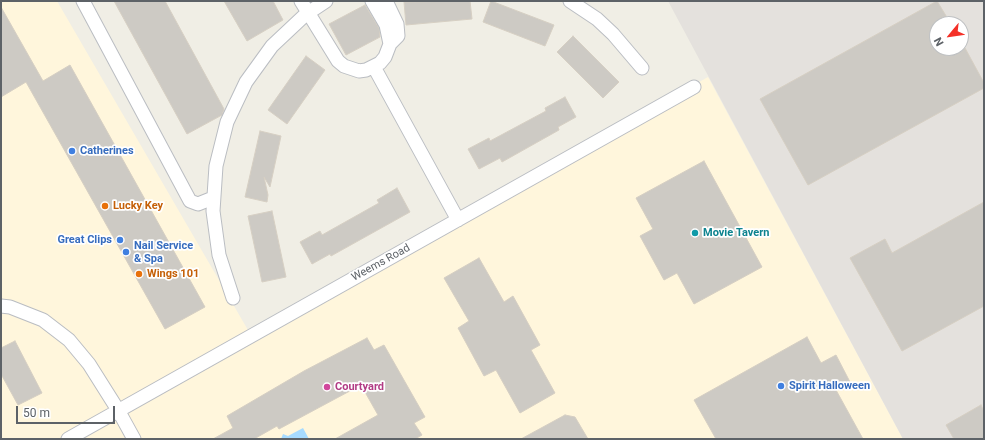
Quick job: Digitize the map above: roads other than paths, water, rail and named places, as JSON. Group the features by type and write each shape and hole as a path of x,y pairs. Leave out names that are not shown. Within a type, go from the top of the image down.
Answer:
{"street":[{"path":"83,1 190,201 198,204 213,198"},
{"path":"302,1 333,55 344,66 358,71 374,67 385,57 390,44 398,36 397,24 386,1"},
{"path":"233,298 219,255 215,233 213,198 220,144 236,102 246,82 272,46 308,13 326,1"},
{"path":"372,1 386,25 390,44"},
{"path":"578,3 613,34 642,68"},
{"path":"374,67 458,220"},
{"name":"Weems Road","path":"68,439 694,88"},
{"path":"1,306 10,307 43,320 69,340 89,364 118,410 134,439"}],"water":[{"path":"303,428 309,439 281,439 283,434 288,436"}],"place":[{"name":"Catherines","path":"72,151"},
{"name":"Lucky Key","path":"105,206"},
{"name":"Movie Tavern","path":"695,233"},
{"name":"Great Clips","path":"120,240"},
{"name":"Nail Service & Spa","path":"126,252"},
{"name":"Wings 101","path":"139,274"},
{"name":"Spirit Halloween","path":"781,386"},
{"name":"Courtyard","path":"327,387"}]}
